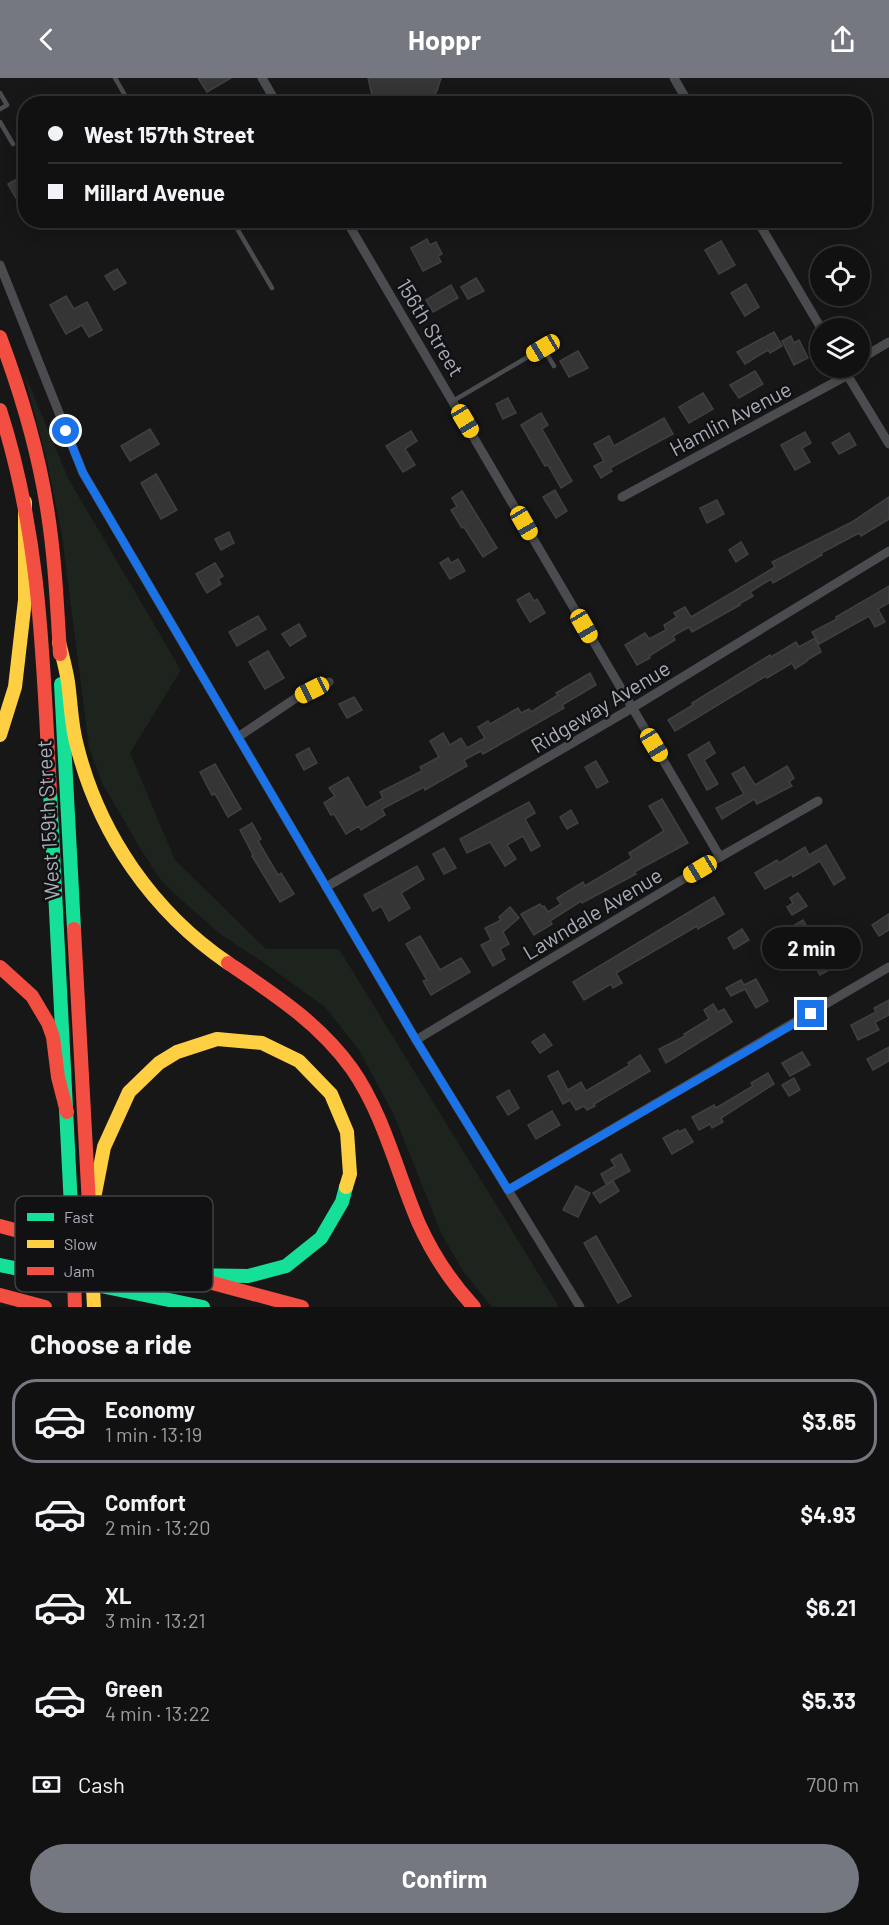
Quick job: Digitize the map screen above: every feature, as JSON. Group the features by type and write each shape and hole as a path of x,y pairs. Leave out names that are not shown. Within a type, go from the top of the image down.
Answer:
{"main road":[{"name":"West 159th Street","path":"0,337 30,424 44,487 54,555 88,1196"},
{"name":"West 159th Street","path":"0,410 25,502 36,562 71,1196"},
{"path":"0,735 15,687 25,600 25,502"},
{"path":"59,642 68,679 76,744 88,781 113,840 156,901 179,924 204,945 297,1010 328,1039 344,1058 374,1108 420,1226 435,1256 474,1307"},
{"path":"0,968 25,987 45,1015 52,1033 56,1067 67,1112"},
{"path":"95,1196 104,1147 129,1092 159,1063 177,1052 217,1039 262,1043 299,1061 331,1094 347,1132 350,1174 342,1202 321,1238 286,1266 248,1276 213,1275"},
{"path":"0,1265 15,1268"},
{"path":"213,1282 302,1307"},
{"name":"West 159th Street","path":"74,1292 75,1307"},
{"name":"West 159th Street","path":"93,1292 94,1307"},
{"path":"130,1292 203,1307"},
{"path":"0,1294 45,1307"}],"street":[{"path":"262,78 272,96"},
{"path":"674,78 684,96"},
{"name":"156th Street","path":"351,228 720,857"},
{"path":"762,228 815,318"},
{"path":"0,265 83,473 416,1040 580,1307"},
{"path":"870,353 889,342"},
{"name":"Hamlin Avenue","path":"622,497 834,378"},
{"path":"852,378 889,444"},
{"name":"Ridgeway Avenue","path":"326,887 632,708 889,551"},
{"path":"238,737 296,698 329,682"},
{"name":"Lawndale Avenue","path":"416,1040 720,857 818,801"},
{"path":"508,1190 889,967"}],"lane":[{"path":"115,78 125,96"},
{"path":"0,93 7,105 0,109"},
{"path":"0,122 13,144"},
{"path":"237,228 272,288"},
{"path":"453,401 543,348 554,366"}],"shaded area":[{"path":"23,370 68,478 181,670 130,753 175,860 266,949 339,949 559,1307 492,1307 463,1271 442,1235 394,1115 359,1050 325,1007 220,934 160,879 102,783 89,747 62,536 46,457"}],"building":[{"path":"198,78 231,78 207,92"},
{"path":"368,78 441,78 434,96 372,95"},
{"path":"18,178 18,197 16,198 8,184"},
{"path":"427,239 430,245 436,242 442,254 438,256 441,262 423,271 411,248"},
{"path":"721,241 735,265 719,274 705,250"},
{"path":"117,269 126,283 114,290 105,276"},
{"path":"476,278 484,291 468,299 461,287"},
{"path":"746,284 759,307 745,316 731,293"},
{"path":"451,285 458,298 433,312 426,300"},
{"path":"66,296 74,309 87,302 102,330 89,337 82,325 66,334 50,305"},
{"path":"774,332 782,346 770,353 768,350 745,364 737,352"},
{"path":"791,336 794,343 799,340 808,358 794,365 782,341"},
{"path":"578,351 588,368 569,377 560,361"},
{"path":"755,371 763,384 739,398 730,385"},
{"path":"703,393 713,409 689,423 679,407"},
{"path":"508,398 516,413 503,419 496,404"},
{"path":"541,413 548,425 542,429 572,481 561,488 521,425"},
{"path":"664,418 673,434 610,468 612,471 601,478 594,466 604,461 594,444 609,436 614,446"},
{"path":"150,429 159,444 130,461 121,446"},
{"path":"411,431 417,441 405,449 415,465 403,472 386,446"},
{"path":"805,432 811,443 802,448 810,462 795,470 781,445"},
{"path":"849,433 856,445 839,454 832,443"},
{"path":"156,474 177,510 161,519 141,483"},
{"path":"555,490 567,511 556,518 543,497"},
{"path":"462,491 497,548 483,557 451,510 457,507 452,498"},
{"path":"889,497 889,519 861,536 859,533 821,553 822,555 773,583 771,579 750,592 753,596 740,605 692,632 689,627 673,636 675,640 637,665 625,645 645,633 649,639 666,630 664,625 677,617 674,613 685,607 691,617 775,567 772,562 852,522"},
{"path":"717,500 724,514 707,523 700,508"},
{"path":"229,532 234,543 221,550 215,539"},
{"path":"741,542 748,554 736,562 729,550"},
{"path":"448,558 451,563 458,559 465,571 450,579 440,563"},
{"path":"215,563 223,576 218,579 221,584 207,593 196,574"},
{"path":"889,586 889,603 878,609 885,622 875,627 869,616 819,644 812,632"},
{"path":"529,593 534,601 537,599 545,613 530,622 517,600"},
{"path":"258,616 266,629 237,646 229,632"},
{"path":"299,624 306,636 290,646 282,634"},
{"path":"815,638 821,652 795,669 792,663 767,678 766,676 675,731 668,720 770,655 771,657 796,642 799,647"},
{"path":"268,651 284,678 265,689 249,662"},
{"path":"590,673 596,685 562,705 564,708 483,754 481,751 464,760 467,766 425,790 424,787 382,809 385,815 361,830 359,826 346,834 324,803 335,796 329,788 348,777 366,808 383,798 380,792 422,771 420,767 439,757 430,741 443,733 450,745 461,738 467,748 485,738 478,727 488,721 490,724 518,708 521,713 529,709 531,712 558,695 556,693"},
{"path":"354,697 362,710 347,718 339,704"},
{"path":"709,742 715,753 704,760 718,784 707,790 688,755"},
{"path":"309,748 317,763 304,770 296,755"},
{"path":"596,761 608,782 597,788 585,767"},
{"path":"215,764 241,809 228,817 215,794 212,795 200,772"},
{"path":"787,766 794,778 789,782 792,786 757,804 754,799 722,819 716,808 744,794 732,774 744,767 755,785"},
{"path":"662,799 688,843 634,872 636,874 582,903 581,901 550,921 552,924 534,935 521,914 540,904 548,912 561,904 557,898 583,882 585,886 632,858 629,853 664,831 649,806"},
{"path":"529,802 535,813 525,819 540,846 531,851 523,836 507,845 516,859 505,866 490,842 467,853 460,839"},
{"path":"571,810 578,823 567,829 560,817"},
{"path":"252,823 261,839 258,841 278,875 281,873 294,894 280,902 252,856 240,830"},
{"path":"826,845 845,878 834,885 820,861 793,877 792,874 765,889 755,873 777,860 779,863 805,847 809,855"},
{"path":"444,848 456,868 444,874 433,854"},
{"path":"417,866 424,879 401,893 410,908 389,921 381,906 373,911 364,895"},
{"path":"798,893 807,906 792,915 787,907 793,903 790,898"},
{"path":"714,897 724,914 698,929 697,926 616,973 622,983 613,988 611,984 584,1000 573,982"},
{"path":"510,907 519,918 503,932 509,944 500,949 505,959 493,966 481,945 491,940 485,928 501,920 499,917"},
{"path":"889,914 889,930 879,936 872,925"},
{"path":"803,920 811,934 795,943 788,929"},
{"path":"742,929 749,940 734,949 728,938"},
{"path":"822,933 830,948 852,935 859,948 837,960 840,964 820,975 811,959 823,952 814,938"},
{"path":"420,936 440,970 461,958 470,972 431,995 423,981 427,980 406,944"},
{"path":"756,979 768,1001 756,1008 745,989 731,996 726,988 741,980 744,985"},
{"path":"889,1000 889,1015 875,1022 879,1030 858,1040 851,1025 876,1012 874,1008"},
{"path":"713,1004 718,1012 724,1009 732,1022 666,1063 659,1049 685,1036 684,1034 709,1019 704,1010"},
{"path":"544,1034 552,1045 540,1053 532,1042"},
{"path":"889,1047 889,1061 873,1070 867,1059"},
{"path":"802,1052 810,1065 790,1076 782,1063"},
{"path":"640,1055 650,1071 587,1110 584,1106 576,1110 570,1100 563,1104 548,1076 558,1071 568,1090 581,1082 586,1091 630,1065 628,1063"},
{"path":"768,1073 774,1084 721,1118 723,1122 712,1128 710,1124 699,1130 692,1117 714,1105 716,1108 753,1086 751,1083"},
{"path":"794,1078 800,1090 789,1096 782,1085"},
{"path":"509,1090 519,1108 508,1115 497,1097"},
{"path":"552,1111 560,1125 536,1139 528,1125"},
{"path":"685,1129 693,1142 672,1154 663,1138"},
{"path":"621,1154 630,1171 606,1184 601,1174 615,1166 611,1160"},
{"path":"613,1181 619,1191 600,1203 593,1193"},
{"path":"576,1186 590,1193 578,1217 563,1210"},
{"path":"596,1236 631,1296 618,1303 584,1243"}],"traffic: fast":[{"path":"61,684 74,929"},
{"path":"50,792 70,1196"},
{"path":"213,1275 248,1276 286,1266 321,1238 342,1202 346,1187"},
{"path":"0,1265 15,1268"},
{"path":"130,1292 203,1307"}],"traffic: slow":[{"path":"0,735 15,687 25,600 25,502"},
{"path":"59,642 67,677 77,746 99,810 115,840 153,895 201,943 228,963"},
{"path":"94,1196 104,1147 129,1092 159,1063 177,1052 217,1039 262,1043 299,1061 331,1094 347,1132 350,1174 346,1187"},
{"path":"93,1292 94,1307"}],"traffic: jam":[{"path":"0,337 28,422 43,486 54,563 60,654"},
{"path":"0,410 14,457 32,552 42,647 50,792"},
{"path":"74,929 89,1196"},
{"path":"228,963 295,1010 325,1037 352,1069 373,1105 411,1205 430,1247 443,1268 474,1307"},
{"path":"0,967 32,996 48,1023 53,1037 58,1077 67,1112"},
{"path":"0,1226 15,1230"},
{"path":"213,1283 302,1307"},
{"path":"74,1292 75,1307"},
{"path":"0,1295 45,1307"}],"route":[{"path":"66,431 83,473 416,1040 508,1190 811,1014"}]}
